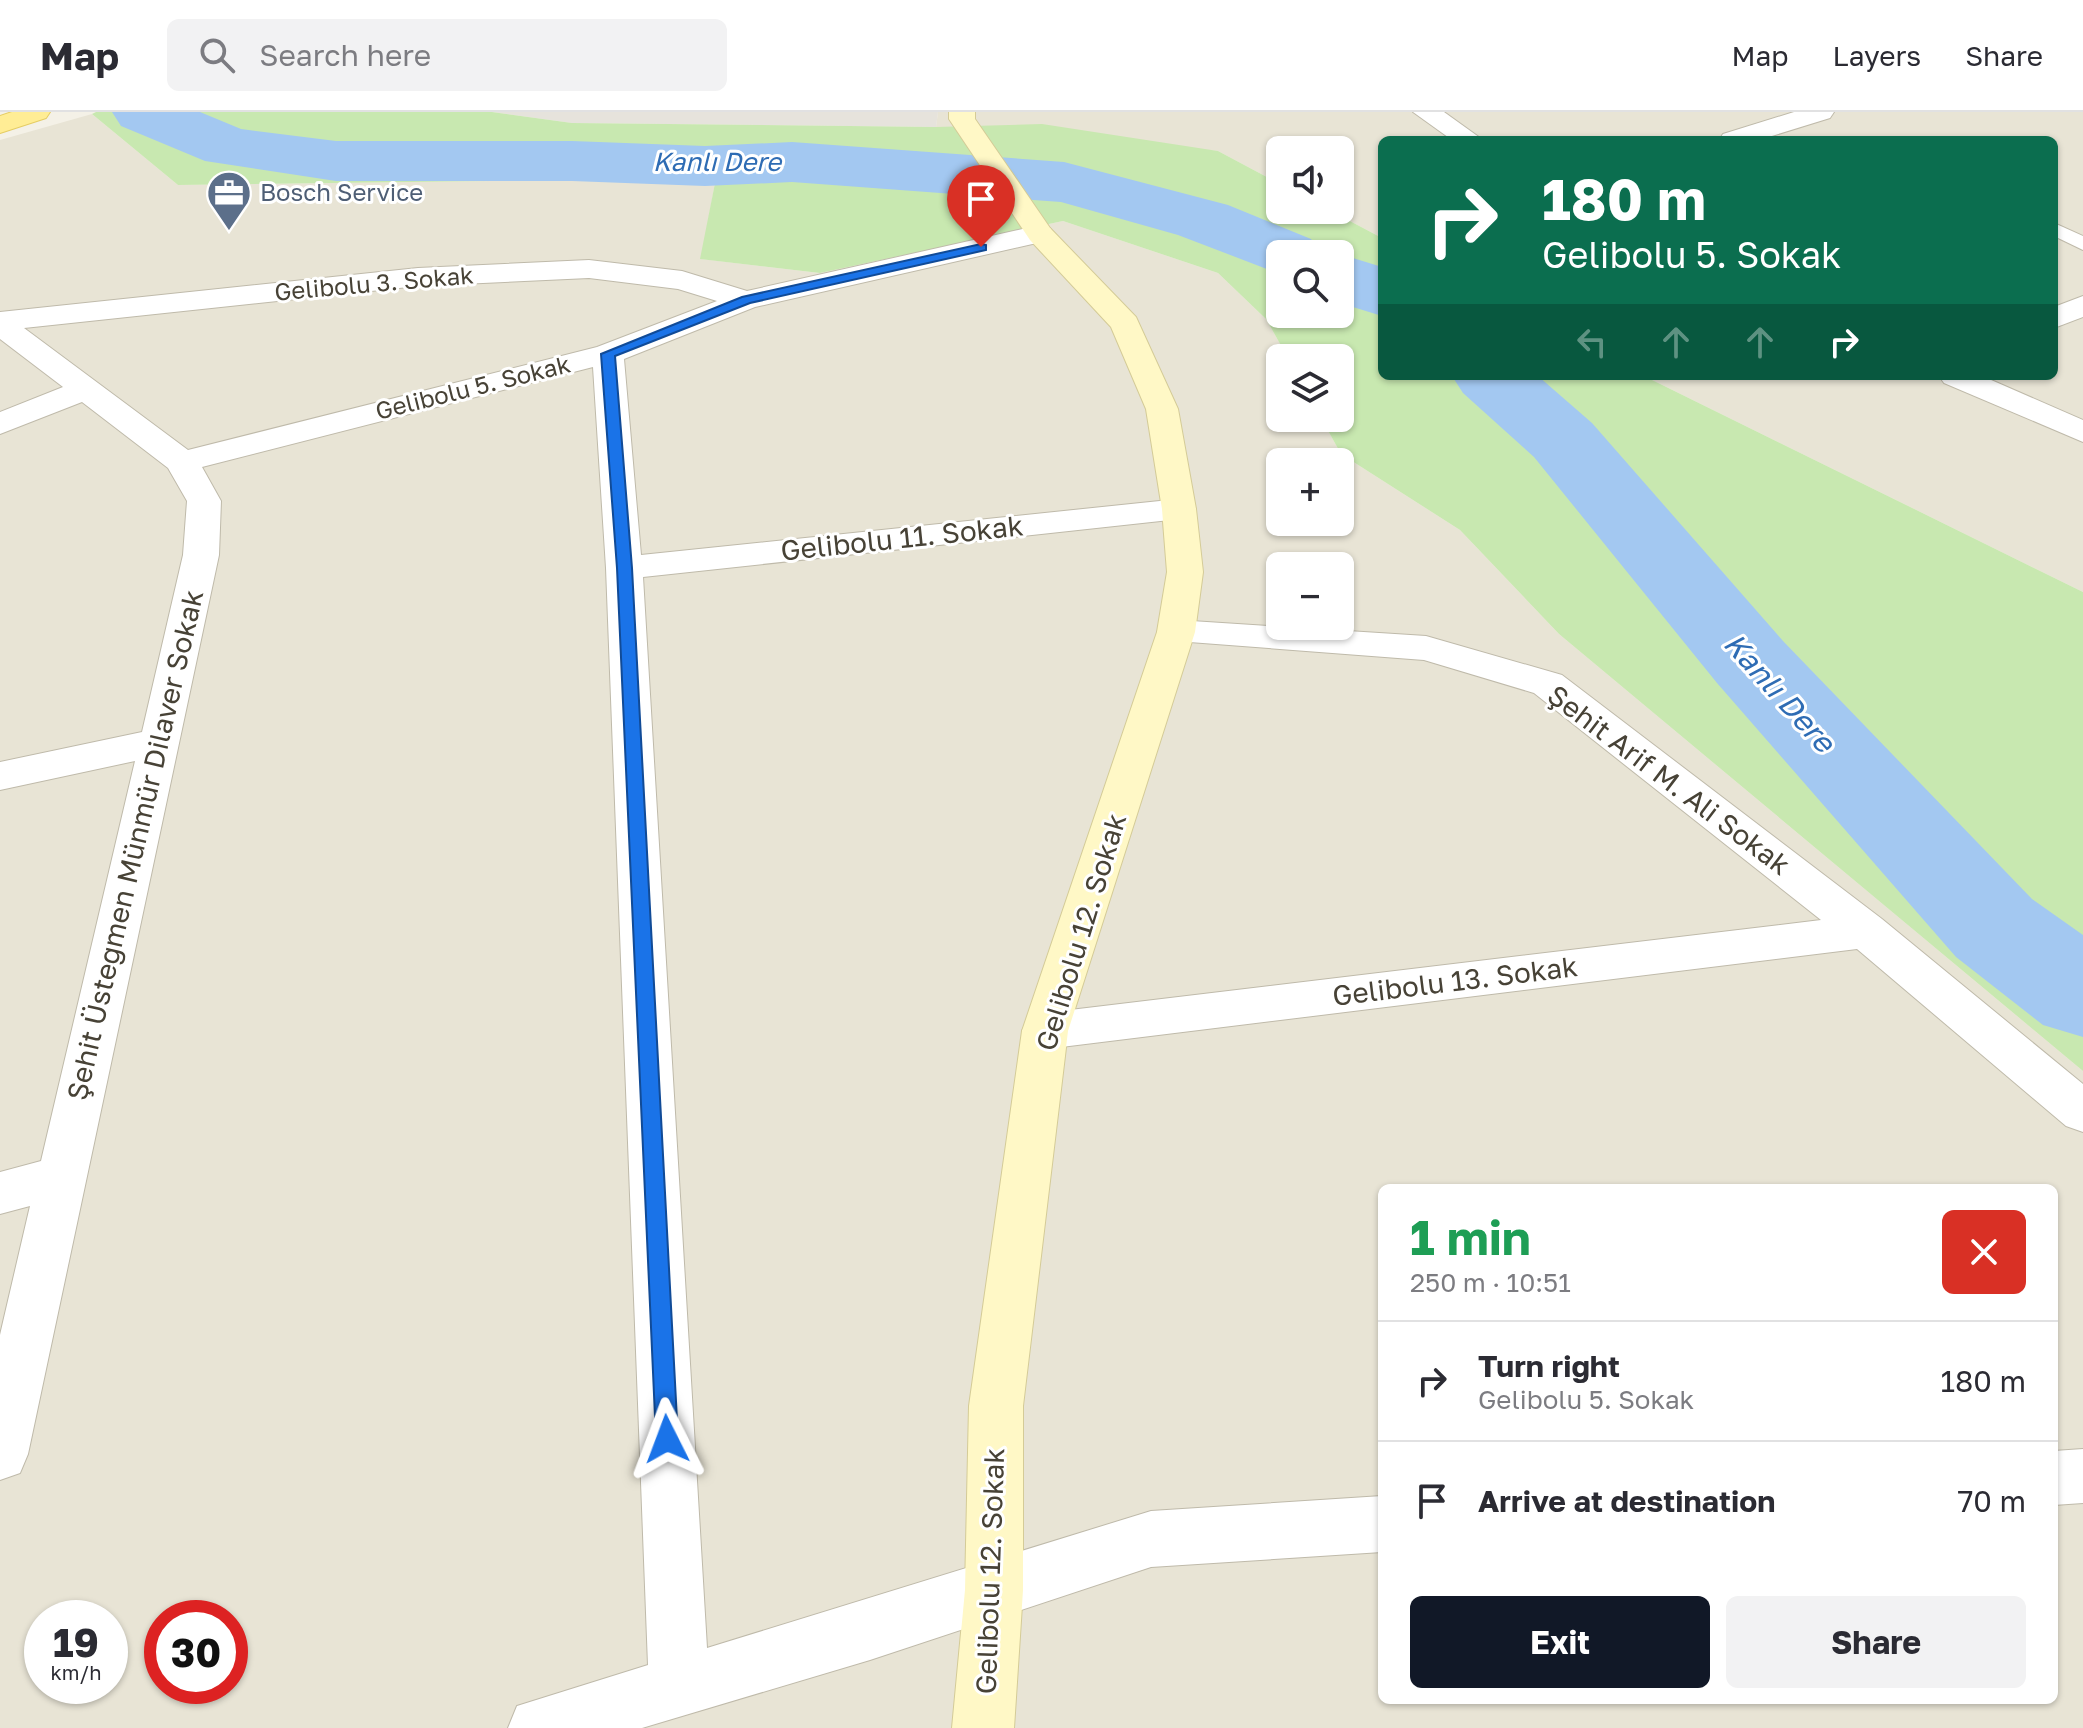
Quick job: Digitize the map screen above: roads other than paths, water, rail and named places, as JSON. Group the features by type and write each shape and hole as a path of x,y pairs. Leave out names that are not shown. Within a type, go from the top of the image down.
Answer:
{"main road":[{"path":"0,125 33,113"}],"street":[{"path":"1426,112 1464,136"},
{"path":"1745,136 1821,112"},
{"name":"Gelibolu 12. Sokak","path":"962,115 1040,234 1125,324 1162,409 1179,509 1185,572 1176,632 1045,1031 996,1406 994,1590 983,1728"},
{"name":"Gelibolu 5. Sokak","path":"182,462 608,354 746,300 1040,234"},
{"name":"Gelibolu 3. Sokak","path":"0,322 418,277 589,269 682,280 746,300"},
{"path":"2058,317 2083,305"},
{"name":"Şehit Üsteğmen Münmür Dilaver Sokak","path":"0,322 182,462 204,501 201,555 0,1454"},
{"path":"608,354 624,568 679,1687"},
{"path":"1964,380 2083,432"},
{"path":"0,424 86,389"},
{"name":"Gelibolu 11. Sokak","path":"624,568 1179,509"},
{"name":"Şehit Arif M. Ali Sokak","path":"1176,632 1426,648 1548,684 1866,931 2083,1112"},
{"path":"0,776 158,742"},
{"name":"Gelibolu 13. Sokak","path":"1045,1031 1866,931"},
{"path":"0,1193 60,1177"},
{"path":"2058,1478 2083,1476"},
{"path":"539,1728 994,1590 1151,1539 1378,1524"}],"lane":[{"path":"2058,231 2083,244"}],"waterway":[{"name":"Kanlı Dere","path":"144,112 228,147 336,161 572,161 705,166 792,162 1064,182 1203,220 1266,246"},
{"name":"Kanlı Dere","path":"1354,282 1378,292"},
{"name":"Kanlı Dere","path":"1496,380 1563,440 1750,662 1994,928 2083,994"}],"place":[{"name":"Bosch Service","path":"229,232"}]}
